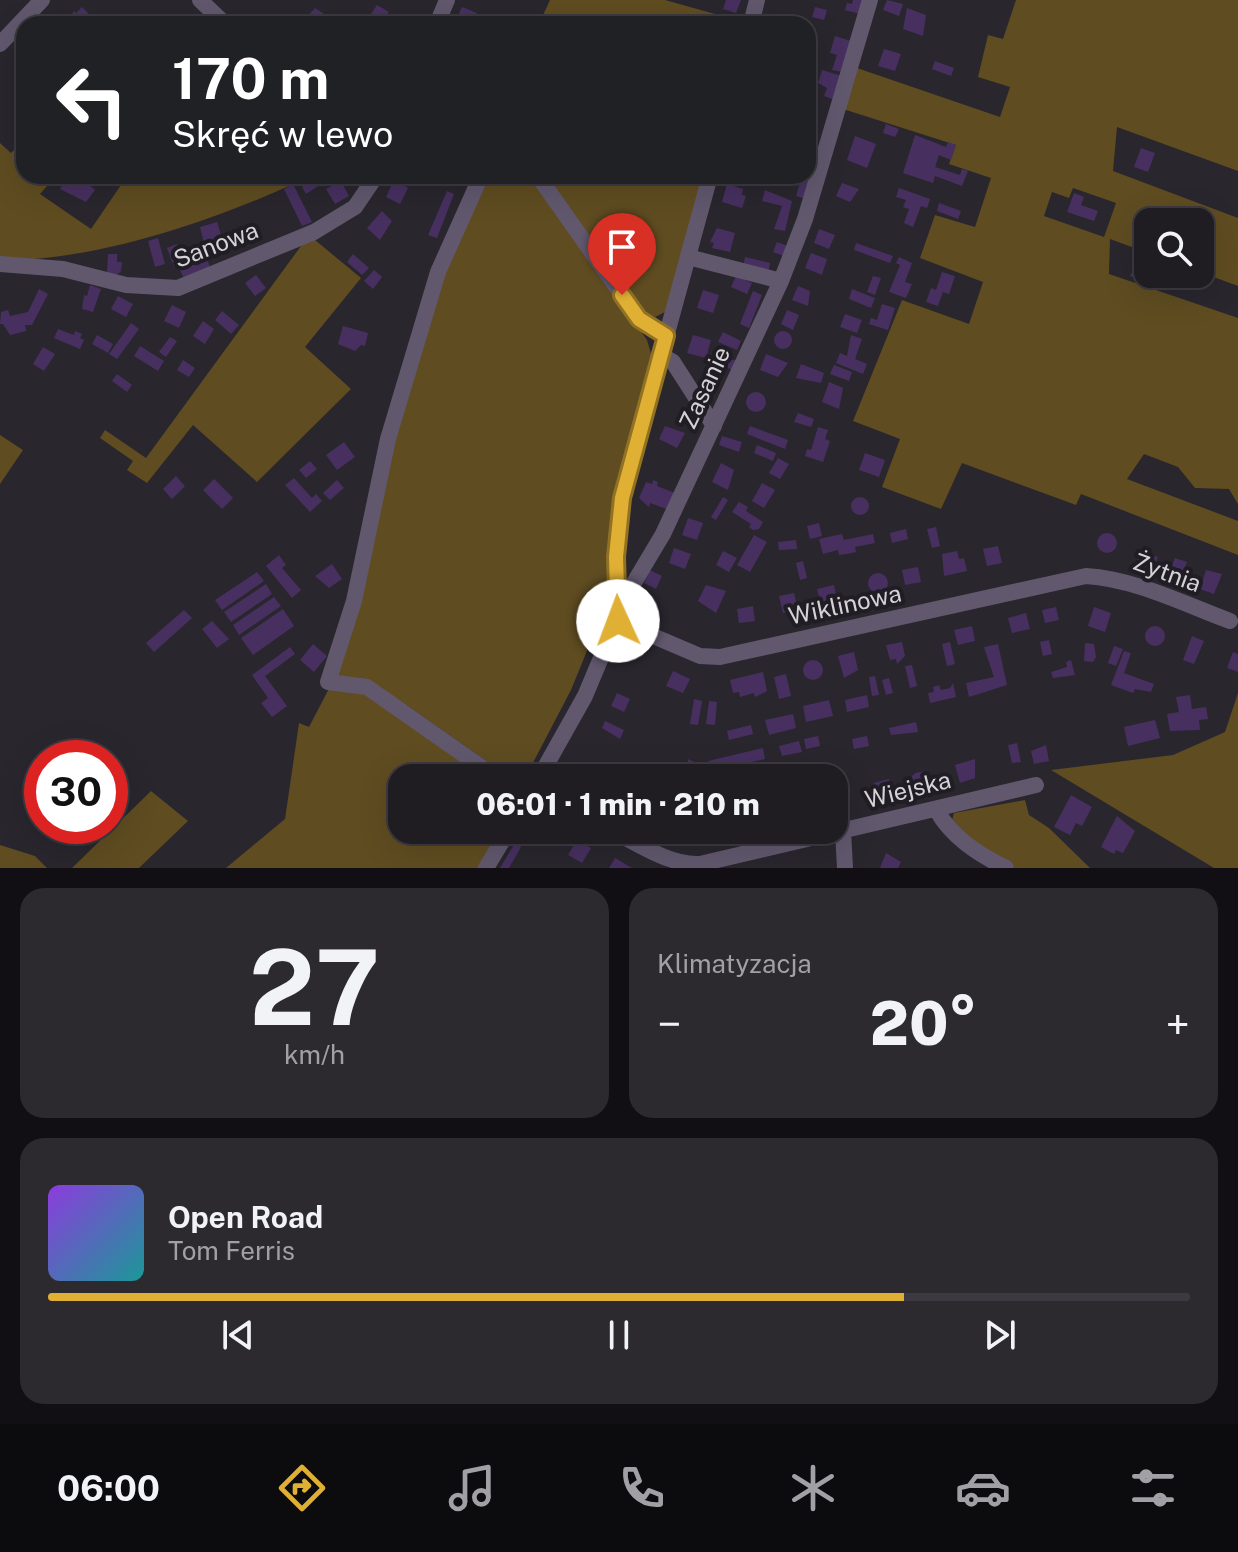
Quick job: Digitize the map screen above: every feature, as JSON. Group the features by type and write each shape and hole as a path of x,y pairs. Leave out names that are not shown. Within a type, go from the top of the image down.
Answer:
{"street":[{"path":"27,16 42,0"},
{"path":"200,0 217,16"},
{"name":"Zasanie","path":"816,182 870,0"},
{"path":"0,44 16,27"},
{"name":"Sanowa","path":"0,264 63,269 126,285 178,288 314,232 355,207 371,184"},
{"path":"477,764 367,687 328,682 354,601 388,439 434,286 478,184"},
{"path":"544,184 639,319 666,336"},
{"path":"618,621 618,527 708,184"},
{"name":"Zasanie","path":"547,764 585,696 629,591 663,534 714,426 781,281 815,184"},
{"path":"688,257 781,281"},
{"path":"661,355 673,362 714,426"},
{"name":"Wiklinowa","path":"618,621 700,656 720,657 1086,576"},
{"name":"Żytnia","path":"1086,576 1133,586 1230,621"},
{"name":"Wiejska","path":"848,830 1036,785"},
{"path":"936,809 944,825 965,843 1006,868"},
{"path":"486,868 501,844"},
{"name":"Wiejska","path":"641,844 689,866 786,844"},
{"path":"844,844 845,868"}],"shaded area":[{"path":"550,0 665,0 722,16 543,16"},
{"path":"1016,0 1238,0 1238,171 1117,127 1113,171 1211,208 1134,208 1134,248 1110,239 1109,274 1134,283 1134,288 1150,288 1238,318 1238,504 1229,489 1195,488 1178,467 1144,454 1127,479 1238,521 1238,555 1081,494 1076,505 962,463 941,509 882,487 900,439 853,421 902,300 969,324 983,282 920,258 935,215 975,227 991,178 949,164 956,145 843,109 854,67 1000,117 1010,87 978,77 988,35 1003,39","holes":["1073,188 1116,203 1104,237 1044,216 1052,192 1069,198"]},
{"path":"0,143 11,153 16,148 16,184 49,184 40,194 91,229 120,184 293,184 225,212 150,237 73,254 0,260"},
{"path":"482,184 536,184 647,340 653,360 609,543 611,592 571,690 532,764 491,764 405,704 475,764 388,764 388,844 495,844 480,868 226,868 285,819 299,723 309,727 334,679 391,438 443,270"},
{"path":"553,184 703,184 667,311 655,317 641,310"},
{"path":"1214,209 1238,218 1238,286 1214,277"},
{"path":"309,235 361,278 305,347 351,389 257,482 193,425 147,483 127,470 133,461 100,438 105,430 146,458"},
{"path":"0,435 23,450 0,484"},
{"path":"1238,693 1238,868 1214,868 1051,770 1173,755 1225,732"},
{"path":"151,791 188,821 139,868 72,868 97,844 128,844 128,813"},
{"path":"1025,800 1029,815 1049,828 1090,868 1015,868 982,851 951,824 954,813"},
{"path":"0,845 35,856 47,868 0,868"}],"building":[{"path":"726,0 741,0 736,13 723,9"},
{"path":"853,0 864,0 860,14 845,10 847,3 852,4"},
{"path":"887,0 903,4 899,16 883,10"},
{"path":"377,5 389,12 386,16 371,14"},
{"path":"82,7 91,16 71,16 74,11 76,13"},
{"path":"462,7 477,13 475,16 458,16"},
{"path":"815,7 827,10 824,20 812,16"},
{"path":"315,8 327,16 308,16"},
{"path":"907,8 926,15 923,36 903,29"},
{"path":"835,36 851,41 842,72 832,70 837,55 830,53"},
{"path":"884,49 901,54 895,71 878,66"},
{"path":"935,61 954,68 951,76 932,69"},
{"path":"822,70 842,76 835,100 824,96 827,88 818,83"},
{"path":"886,124 899,129 895,137 883,133"},
{"path":"915,135 946,147 948,142 956,145 951,160 939,155 935,167 960,175 962,169 968,171 962,186 935,176 933,183 903,173"},
{"path":"855,136 876,144 867,168 847,160"},
{"path":"1141,148 1155,153 1148,172 1134,167"},
{"path":"842,183 859,189 850,202 836,196"},
{"path":"63,184 88,184 95,190 86,202 60,189"},
{"path":"293,184 312,222 302,226 284,189"},
{"path":"306,184 321,184 306,194 302,187"},
{"path":"343,184 349,196 335,204 326,189"},
{"path":"392,184 408,188 400,204 386,197"},
{"path":"727,184 743,189 742,195 746,196 742,208 722,202"},
{"path":"800,184 810,184 806,199 796,196"},
{"path":"899,188 930,199 927,208 921,206 913,227 904,223 909,209 903,207 906,200 896,197"},
{"path":"765,190 792,201 785,231 774,229 782,206 762,201"},
{"path":"447,191 454,194 437,238 428,235"},
{"path":"1074,193 1084,197 1081,205 1098,211 1094,221 1067,212"},
{"path":"939,203 961,211 958,219 937,211"},
{"path":"382,211 392,221 380,240 367,228"},
{"path":"217,222 222,238 204,243 200,227"},
{"path":"717,228 735,233 730,252 712,248 714,243 710,242"},
{"path":"819,229 835,235 829,249 814,243"},
{"path":"158,238 165,264 155,267 148,241"},
{"path":"777,242 788,246 784,256 773,252"},
{"path":"856,243 893,256 890,263 854,250"},
{"path":"177,244 184,263 174,267 167,248"},
{"path":"811,253 827,259 822,275 805,268"},
{"path":"108,254 117,254 117,262 122,262 117,275 107,274"},
{"path":"353,254 369,268 362,275 347,262"},
{"path":"745,257 770,263 768,273 743,267"},
{"path":"899,257 912,263 905,282 912,284 906,298 889,292 900,265 896,263"},
{"path":"207,259 211,269 184,279 180,270"},
{"path":"374,270 382,277 373,289 364,281"},
{"path":"942,272 955,276 949,294 943,292 938,306 926,302 931,288 936,290"},
{"path":"256,275 266,288 255,296 245,283"},
{"path":"736,276 752,283 747,294 731,287"},
{"path":"873,276 881,278 875,295 867,292"},
{"path":"90,285 101,289 93,312 82,309 84,295 87,296"},
{"path":"798,286 810,291 808,306 792,300"},
{"path":"39,289 48,294 32,325 25,325 26,331 10,335 0,324 1,312 8,310 10,316 28,312"},
{"path":"852,289 875,298 871,308 849,299"},
{"path":"703,290 719,295 713,313 697,308"},
{"path":"753,291 762,295 749,328 740,324"},
{"path":"118,296 133,304 126,317 111,309"},
{"path":"882,304 895,308 888,330 869,324 871,318 877,320"},
{"path":"172,305 186,312 179,328 164,321"},
{"path":"787,310 799,315 793,330 781,324"},
{"path":"222,311 239,325 231,334 215,320"},
{"path":"845,314 862,320 857,333 840,327"},
{"path":"203,321 214,329 205,344 193,336"},
{"path":"131,323 139,329 117,359 109,354"},
{"path":"343,326 368,333 365,346 361,345 355,351 338,344"},
{"path":"58,329 74,335 75,331 82,334 80,338 84,340 80,349 54,338"},
{"path":"783,331 792,340 783,349 774,340"},
{"path":"723,332 741,341 737,350 718,342"},
{"path":"97,335 113,344 108,353 92,344"},
{"path":"693,335 711,340 706,358 687,353"},
{"path":"851,335 862,339 855,359 867,364 863,374 836,363 840,353 847,356"},
{"path":"170,337 177,341 166,357 159,352"},
{"path":"140,346 164,361 158,371 134,356"},
{"path":"43,347 55,354 44,371 33,364"},
{"path":"766,354 788,363 778,377 760,370"},
{"path":"720,356 737,361 735,370 717,366"},
{"path":"183,360 195,368 189,377 177,370"},
{"path":"801,364 824,373 821,383 796,378"},
{"path":"834,365 852,372 849,381 830,374"},
{"path":"117,374 132,385 127,392 112,381"},
{"path":"829,382 843,388 839,409 822,402"},
{"path":"756,392 763,395 766,402 763,409 756,412 749,409 746,402 749,395"},
{"path":"798,413 814,419 811,427 794,422"},
{"path":"665,426 685,433 677,448 659,439"},
{"path":"750,426 788,440 785,449 747,434"},
{"path":"818,427 828,430 825,439 830,441 823,462 805,456 807,449 811,450"},
{"path":"722,436 742,442 739,452 719,445"},
{"path":"344,442 355,457 337,470 326,455"},
{"path":"757,445 776,453 773,461 754,453"},
{"path":"865,453 885,460 879,477 859,470"},
{"path":"778,458 789,464 780,479 769,473"},
{"path":"310,461 317,469 306,478 299,470"},
{"path":"721,463 734,470 728,490 712,482"},
{"path":"176,476 185,486 172,499 163,489"},
{"path":"294,478 312,498 316,494 322,501 310,512 285,485"},
{"path":"214,479 233,498 222,509 203,490"},
{"path":"337,480 344,488 330,500 323,493"},
{"path":"653,480 658,482 657,486 675,493 669,510 650,503 649,507 639,498 646,482 652,484"},
{"path":"762,483 775,490 764,508 752,501"},
{"path":"723,497 728,500 716,520 711,517"},
{"path":"860,497 869,506 860,515 851,506"},
{"path":"739,502 748,507 746,511 763,522 759,529 753,530 749,527 751,524 732,512"},
{"path":"688,518 703,523 697,540 682,535"},
{"path":"819,523 822,536 810,539 807,526"},
{"path":"936,527 940,546 932,548 927,529"},
{"path":"906,529 908,539 892,543 890,533"},
{"path":"1107,533 1114,536 1117,543 1114,550 1107,553 1100,550 1097,543 1100,536"},
{"path":"842,534 844,540 873,534 875,543 855,547 856,552 847,554 839,555 838,550 823,554 819,539"},
{"path":"754,535 767,542 750,572 737,565"},
{"path":"796,540 797,549 779,550 778,542"},
{"path":"998,546 1002,563 987,566 983,549"},
{"path":"674,548 691,554 685,569 669,563"},
{"path":"723,551 737,558 729,572 716,565"},
{"path":"957,551 959,559 964,558 967,571 944,576 942,554"},
{"path":"1140,551 1158,557 1153,570 1136,563"},
{"path":"279,555 286,565 282,568 301,590 292,598 266,566"},
{"path":"1175,558 1187,562 1182,576 1187,577 1185,582 1168,577"},
{"path":"803,561 807,578 800,580 796,563"},
{"path":"332,564 342,579 329,588 315,576"},
{"path":"918,567 921,582 905,585 902,570"},
{"path":"650,570 662,576 656,589 644,583"},
{"path":"1206,570 1222,574 1214,594 1200,589"},
{"path":"257,572 264,581 222,610 215,600"},
{"path":"878,573 885,576 888,583 885,590 878,593 871,590 868,583 871,576"},
{"path":"266,584 272,594 231,622 224,612"},
{"path":"706,585 726,591 716,613 698,601"},
{"path":"834,585 837,599 821,605 817,589"},
{"path":"794,593 798,610 783,613 779,596"},
{"path":"274,597 281,606 239,635 233,625"},
{"path":"753,606 755,621 739,623 737,609"},
{"path":"1056,607 1059,620 1045,623 1042,610"},
{"path":"1094,607 1111,613 1105,632 1088,626"},
{"path":"283,609 294,626 253,655 241,638"},
{"path":"184,610 192,618 154,652 146,643"},
{"path":"1026,613 1030,629 1012,633 1008,618"},
{"path":"212,621 229,639 217,648 202,629"},
{"path":"972,626 975,641 958,645 954,630"},
{"path":"1155,626 1162,629 1165,636 1162,643 1155,646 1148,643 1145,636 1148,629"},
{"path":"1192,636 1204,641 1194,664 1183,660"},
{"path":"1049,640 1052,654 1043,656 1040,642"},
{"path":"902,642 905,656 897,664 896,659 890,660 886,645"},
{"path":"950,642 955,664 947,666 942,644"},
{"path":"1085,643 1094,644 1096,657 1093,662 1084,661"},
{"path":"313,644 327,656 314,672 300,660"},
{"path":"998,644 1007,685 969,697 966,683 994,677 984,647"},
{"path":"1114,646 1123,649 1116,666 1108,663"},
{"path":"290,647 295,654 265,676 287,706 272,717 261,703 268,698 252,675"},
{"path":"1124,651 1131,653 1124,673 1154,684 1151,692 1135,689 1133,693 1111,685"},
{"path":"854,652 858,670 844,678 838,656"},
{"path":"1233,652 1238,654 1238,672 1227,668"},
{"path":"813,660 820,663 823,670 820,677 813,680 806,677 803,670 806,663"},
{"path":"1071,660 1075,675 1053,678 1051,672 1067,667 1066,662"},
{"path":"912,665 917,686 910,688 905,666"},
{"path":"673,671 690,679 683,693 666,686"},
{"path":"763,672 767,691 755,697 754,693 740,697 739,692 733,693 730,680"},
{"path":"786,674 791,696 779,699 774,677"},
{"path":"875,676 879,695 872,696 869,677"},
{"path":"889,678 893,693 886,695 882,680"},
{"path":"953,683 956,697 930,703 928,693 934,692 933,687 939,685 941,690 950,688"},
{"path":"617,693 630,699 624,712 611,706"},
{"path":"867,695 869,707 847,712 845,700"},
{"path":"1190,695 1192,709 1206,707 1208,719 1199,720 1200,730 1170,731 1167,714 1179,712 1176,697"},
{"path":"694,699 702,701 698,725 690,724"},
{"path":"829,700 833,716 806,722 803,706"},
{"path":"709,701 717,702 715,725 706,724"},
{"path":"793,714 796,728 769,735 765,720"},
{"path":"1155,720 1160,738 1128,746 1124,727"},
{"path":"605,721 624,730 620,739 602,728"},
{"path":"916,722 918,732 891,735 889,728"},
{"path":"751,725 753,734 729,740 727,731"},
{"path":"818,736 820,746 806,749 804,739"},
{"path":"867,736 869,746 854,749 852,739"},
{"path":"799,741 802,752 782,756 779,746"},
{"path":"1017,743 1021,762 1012,763 1008,745"},
{"path":"1046,745 1049,761 1034,764 1031,751"},
{"path":"763,748 765,759 742,764 709,764 708,761"},
{"path":"975,759 975,778 960,783 955,765"},
{"path":"920,772 927,775 930,782 927,789 920,792 913,789 910,782 913,775"},
{"path":"889,779 893,797 878,800 874,783"},
{"path":"1071,795 1092,807 1082,826 1076,823 1070,835 1054,827"},
{"path":"1117,816 1135,831 1123,853 1116,850 1114,854 1101,847"},
{"path":"514,844 521,847 509,868 500,868"},
{"path":"575,844 591,848 582,863 568,855"},
{"path":"886,853 901,862 898,868 880,868"},
{"path":"615,858 632,868 609,868"}],"route":[{"path":"618,621 616,557 622,498 666,336 639,319 622,295"}]}
